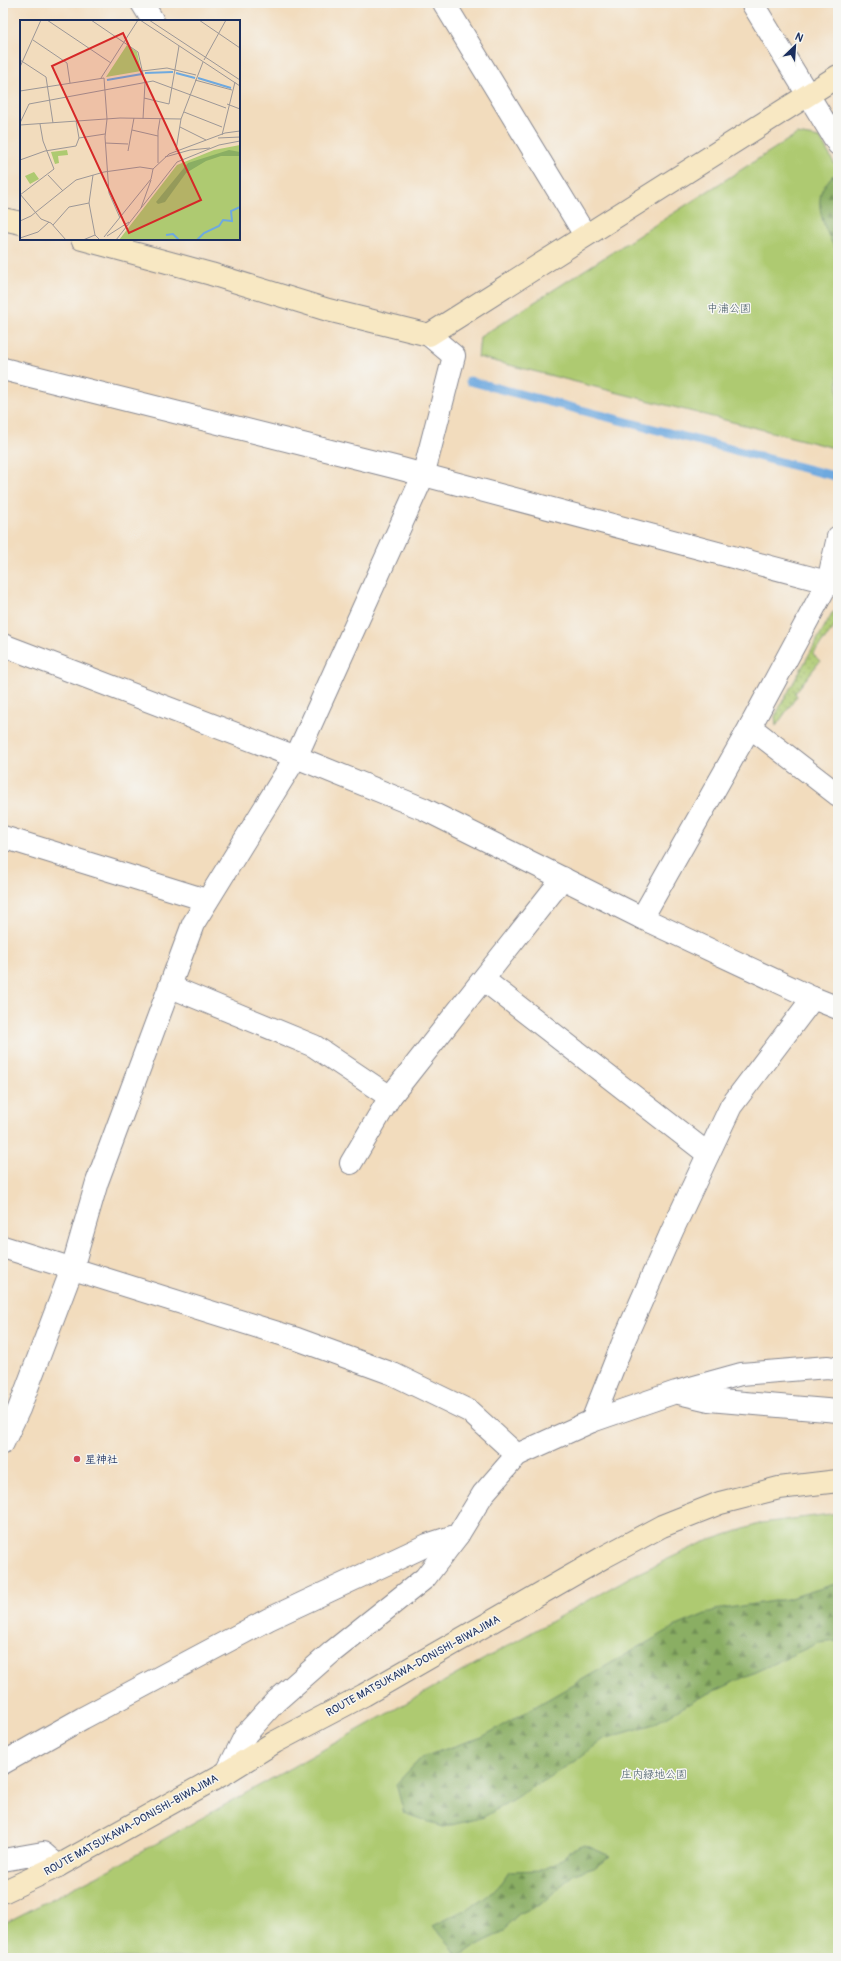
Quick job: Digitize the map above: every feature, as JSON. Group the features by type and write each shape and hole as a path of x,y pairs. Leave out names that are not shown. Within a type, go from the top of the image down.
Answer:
{"main road":[{"path":"91,240 108,242 328,310 429,335 838,76"},
{"path":"3,219 20,223"},
{"name":"ROUTE MATSUKAWA-DONISHI-BIWAJIMA","path":"3,1892 58,1866 227,1772 275,1742 364,1694 604,1557 662,1526 720,1503 779,1488 838,1481"}],"street":[{"path":"142,3 152,20"},
{"path":"444,3 585,235"},
{"path":"752,3 838,144"},
{"path":"3,1443 19,1409 72,1269 97,1182 171,987 193,924 206,900 296,757 423,476 454,356 429,335"},
{"path":"3,369 423,476 833,584"},
{"path":"642,918 833,584 838,537"},
{"path":"3,645 296,757 424,809 642,918 813,998 838,1008"},
{"path":"750,727 838,795"},
{"path":"3,837 206,900"},
{"path":"352,1163 390,1097 484,980 563,878"},
{"path":"484,980 708,1154"},
{"path":"171,987 314,1046 390,1097"},
{"path":"592,1421 622,1345 731,1106 813,998"},
{"path":"3,1247 297,1339 393,1374 469,1411 517,1455"},
{"path":"227,1772 246,1734 275,1702 332,1652 425,1578 458,1535 483,1494 517,1455 592,1421 676,1392 740,1374 835,1363"},
{"path":"676,1392 709,1400 838,1411"},
{"path":"3,1762 269,1620 427,1545 458,1535"},
{"path":"3,1860 43,1853 58,1866"}],"green space":[{"name":"中浦公園","path":"797,134 820,138 838,170 838,449 478,357 480,337"},
{"path":"833,175 838,182 838,253 830,240 820,208 822,191"},
{"path":"838,286 838,322 834,304"},
{"path":"834,612 838,615 838,623 813,654 820,661 795,693 797,696 776,726 775,716 832,613"},
{"name":"庄内緑地公園","path":"838,1513 838,1958 3,1958 3,1924 118,1865 630,1577 704,1542 762,1523"},
{"path":"838,1583 838,1641 818,1643 699,1698 654,1724 604,1739 572,1763 484,1817 443,1827 404,1813 396,1784 422,1757 482,1737 674,1627 715,1610 787,1599"},
{"path":"585,1845 610,1856 594,1868 574,1874 541,1904 519,1914 508,1924 506,1930 472,1948 458,1958 444,1937 432,1926 484,1898 493,1891 509,1871 542,1870 557,1863 570,1851"}],"waterway":[{"path":"470,381 838,477"}],"place":[{"name":"星神社","path":"77,1459"}]}
